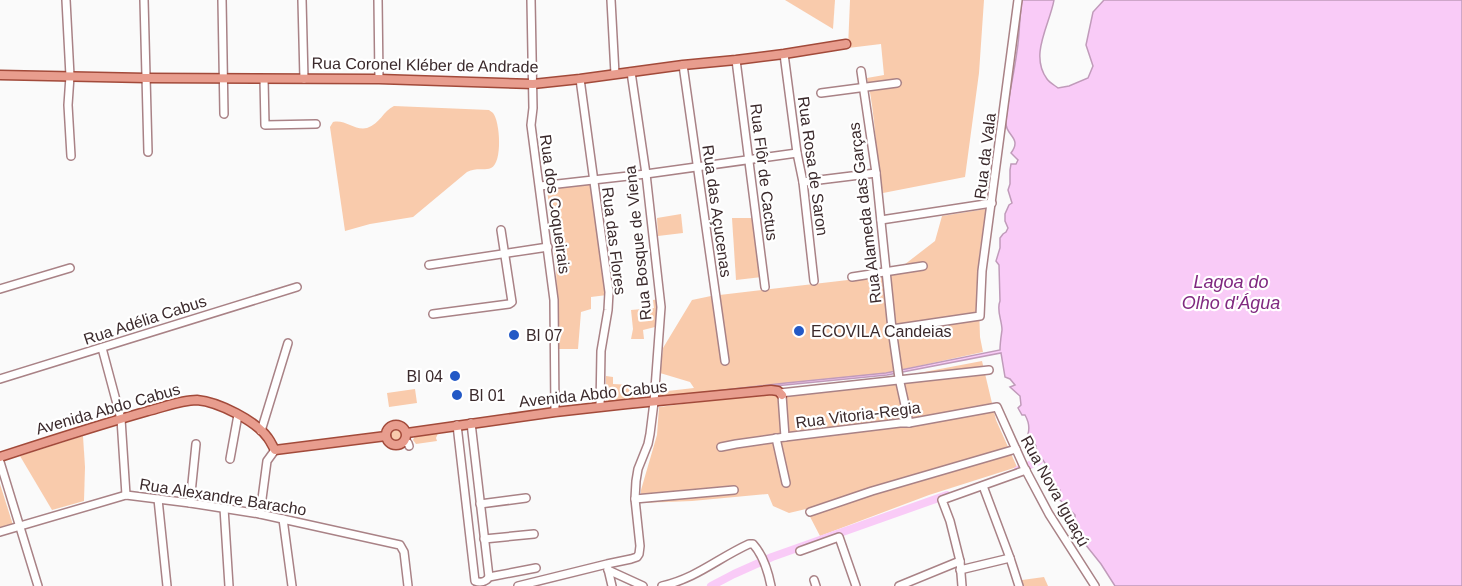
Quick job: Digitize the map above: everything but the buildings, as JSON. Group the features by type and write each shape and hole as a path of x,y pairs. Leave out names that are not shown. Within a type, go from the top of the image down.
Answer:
{"main road":[{"name":"Rua Coronel Kléber de Andrade","path":"0,75 379,79 532,84 784,54 846,44"},
{"name":"Avenida Abdo Cabus","path":"406,433 600,407 771,390 781,394"},
{"name":"Avenida Abdo Cabus","path":"0,457 121,419 195,400 218,404 238,415 261,431 275,450"},
{"path":"396,425 403,427 406,433 406,444 391,445 387,440 386,436 390,427 396,425"},
{"path":"275,450 386,436"}],"street":[{"path":"66,0 71,156"},
{"path":"144,0 147,152"},
{"path":"222,0 224,114"},
{"path":"302,0 304,79"},
{"path":"378,0 379,79"},
{"name":"Rua dos Coqueirais","path":"531,0 531,125 555,315 555,412"},
{"path":"611,0 615,74"},
{"name":"Rua da Vala","path":"892,329 980,316 982,271 1018,0"},
{"name":"Rua Rosa de Saron","path":"784,54 803,182 814,281"},
{"name":"Rua Flôr de Cactus","path":"736,60 765,287"},
{"name":"Rua das Açucenas","path":"683,65 725,361"},
{"name":"Rua Alameda das Garças","path":"861,71 876,173 892,329 899,379 909,423"},
{"name":"Rua Bosque de Viena","path":"607,567 637,557 639,554 636,481 648,444 654,402 661,307 646,174 631,72"},
{"path":"264,79 265,125 316,124"},
{"name":"Rua das Flores","path":"580,79 609,292 601,351 600,407"},
{"path":"821,93 897,83"},
{"path":"540,186 797,153"},
{"path":"803,182 876,173"},
{"path":"880,220 992,203"},
{"path":"433,314 512,302 501,230"},
{"path":"429,265 548,247"},
{"path":"852,277 922,266"},
{"path":"0,289 70,268"},
{"name":"Rua Adélia Cabus","path":"0,379 297,287"},
{"path":"261,431 288,343"},
{"path":"102,348 121,419 126,495"},
{"path":"785,437 781,394 989,370"},
{"name":"Rua Vitoria-Regia","path":"721,447 776,438 909,423 997,407"},
{"name":"Rua Nova Iguaçú","path":"997,407 1026,470 1067,543 1095,586"},
{"path":"230,459 238,415"},
{"path":"471,423 489,577"},
{"path":"457,425 475,580 478,582 487,580 489,577 536,568"},
{"path":"776,438 786,483"},
{"path":"190,503 196,444"},
{"path":"810,512 872,491 1016,449"},
{"path":"260,514 267,461 275,450"},
{"path":"0,462 38,586"},
{"path":"962,586 960,561 942,500 1026,470"},
{"path":"983,486 1019,586"},
{"path":"636,499 734,490"},
{"name":"Rua Alexandre Baracho","path":"0,532 126,495 190,503 260,514 395,543 400,545 404,552 408,586"},
{"path":"480,504 526,498"},
{"path":"158,499 167,583"},
{"path":"224,508 229,586"},
{"path":"283,519 292,586"},
{"path":"484,539 534,534"},
{"path":"800,550 839,537 856,586"},
{"path":"662,586 692,577 749,543 755,546 763,561 771,586"},
{"path":"960,570 1010,558"},
{"path":"899,586 960,561"},
{"path":"607,567 612,586"},
{"path":"518,586 607,567 643,586"}],"shaded area":[{"path":"785,0 835,0 833,29"},
{"path":"850,0 984,0 979,73 965,177 883,193 867,78 884,75 881,44 848,48"},
{"path":"394,106 489,110 495,117 499,142 495,165 491,168 467,172 413,217 370,224 345,231 330,127 333,122 337,122 367,128 375,124"},
{"path":"590,184 607,295 591,297 591,309 581,312 578,349 558,349 556,266 547,189"},
{"path":"986,209 978,277 980,337 983,352 886,373 659,397 659,392 694,388 690,382 660,373 663,348 692,300 891,275 935,241 942,216"},
{"path":"681,214 683,233 658,236 657,218"},
{"path":"732,218 755,218 762,277 736,280"},
{"path":"659,299 659,326 643,330 644,339 631,339 633,329 631,310 654,308 653,300"},
{"path":"982,361 996,420 1017,467 929,495 820,536 806,509 789,513 773,506 768,494 641,503 641,490 657,435 659,407 903,376"},
{"path":"606,376 613,377 613,384 632,385 634,401 606,404"},
{"path":"415,389 417,403 389,407 387,393"},
{"path":"396,428 402,430 404,436 402,442 396,444 390,442 388,436 390,430"},
{"path":"439,431 437,441 416,444 413,440 415,436"},
{"path":"83,436 84,501 52,510 20,456"},
{"path":"0,484 13,525 0,528"},
{"path":"1044,577 1048,586 1021,586 1022,580"}],"water":[{"name":"Lagoa do Olho d'Água","path":"1022,0 1054,0 1042,40 1040,60 1047,79 1058,88 1088,78 1093,66 1086,45 1093,12 1104,0 1462,0 1462,586 1115,586 1085,544 1088,540 1075,527 1075,515 1059,499 1060,490 1049,484 1051,473 1043,460 1038,458 1036,446 1028,434 1027,420 1018,408 1021,405 1020,396 1010,387 1015,385 1005,377 1001,353 887,375 662,397 886,373 1000,350 1002,330 999,308 999,265 996,261 1000,238 1008,228 1005,214 1012,203 1008,190 1011,164 1016,164 1018,160 1011,153 1015,143 1006,125 1006,120 1018,45"}],"waterway":[{"path":"1018,470 1039,461"},
{"path":"711,586 772,557 947,495"}],"place":[{"name":"ECOVILA Candeias","path":"799,331"},
{"name":"Bl 07","path":"514,335"},
{"name":"Bl 04","path":"455,376"},
{"name":"Bl 01","path":"457,395"}]}
